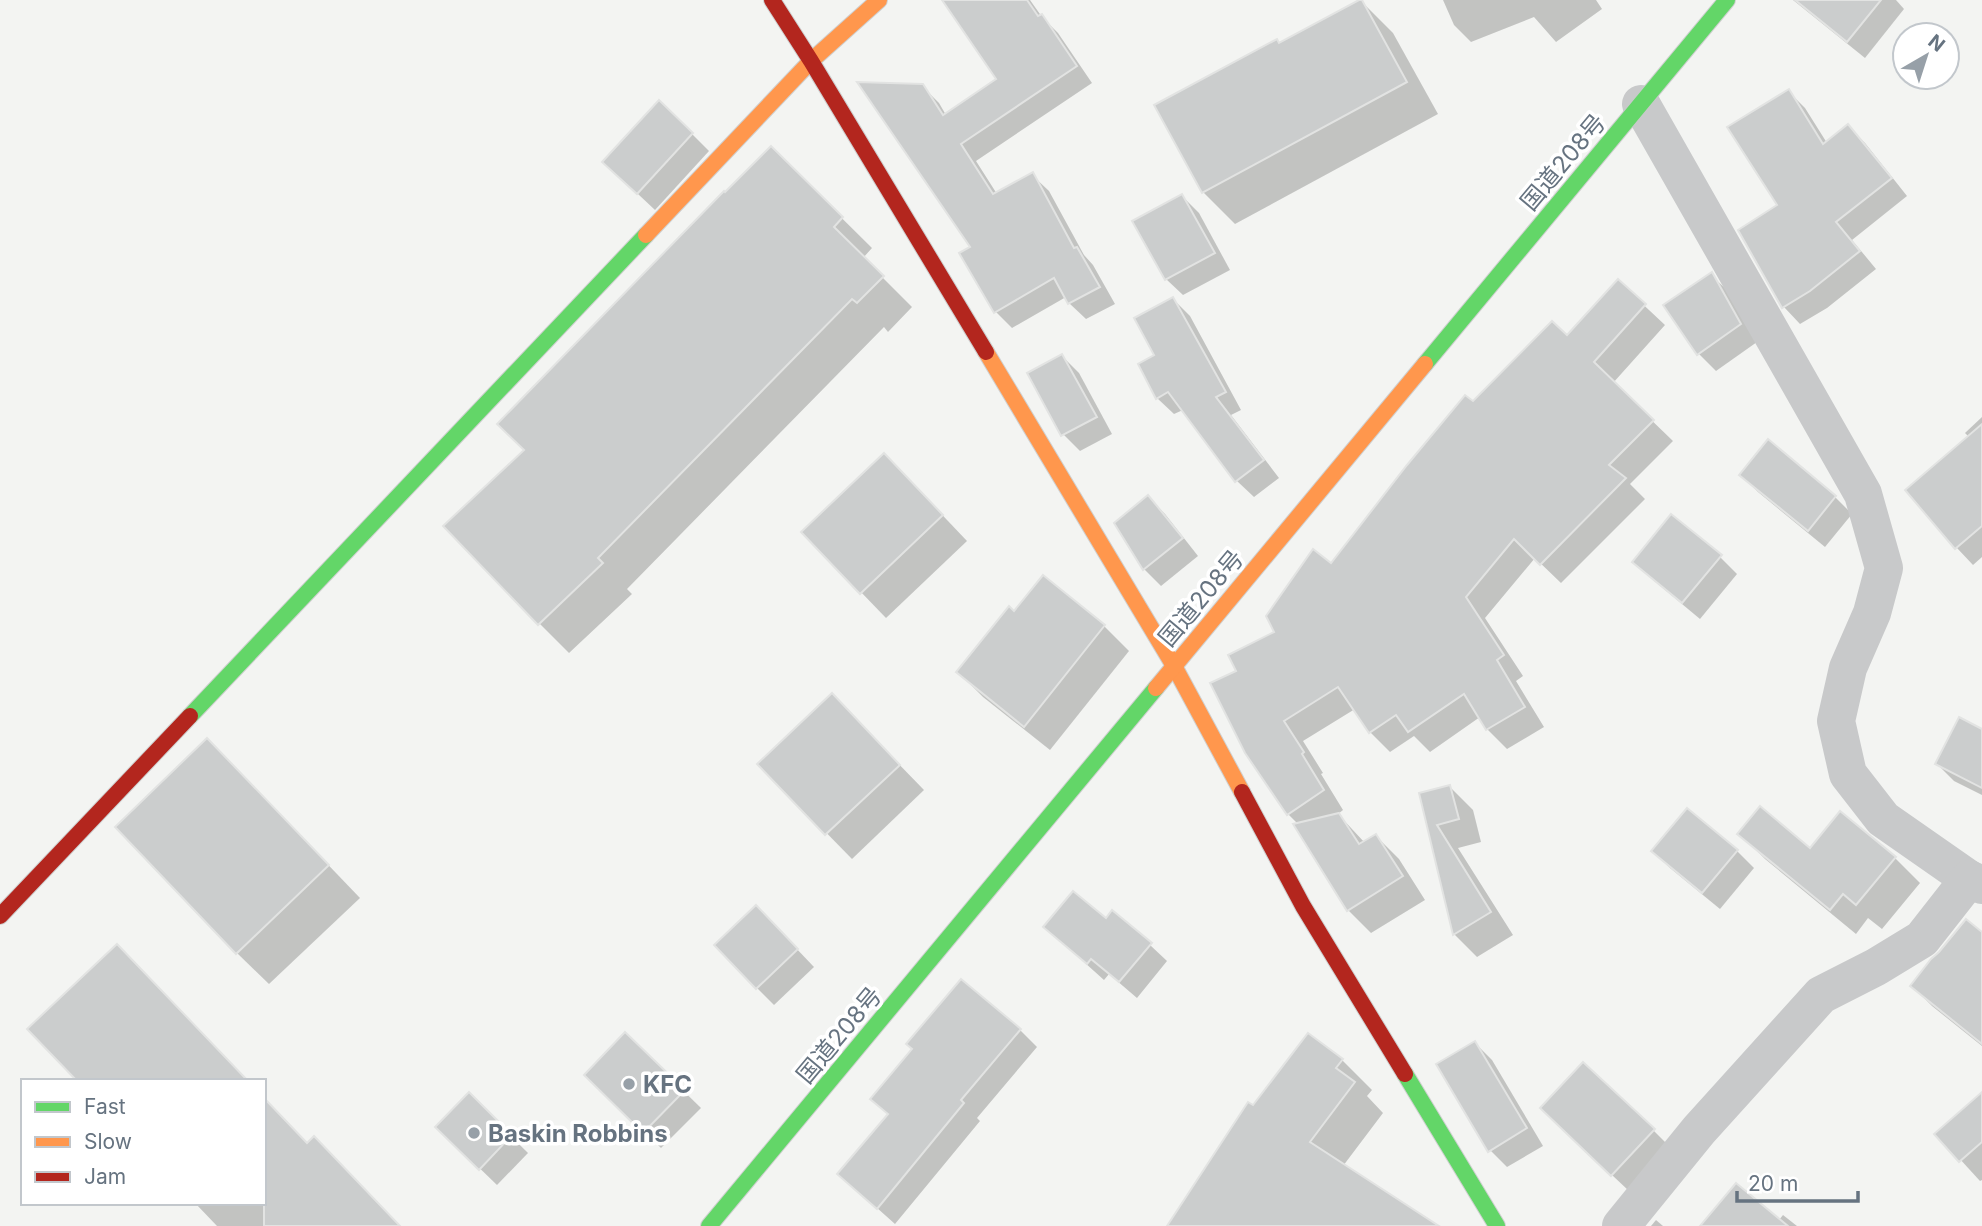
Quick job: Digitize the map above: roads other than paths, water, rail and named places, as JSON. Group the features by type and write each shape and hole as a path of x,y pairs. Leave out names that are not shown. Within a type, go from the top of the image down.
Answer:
{"main road":[{"path":"772,0 1174,666 1303,906 1497,1226"},
{"path":"0,916 811,61 879,0"},
{"name":"国道208号","path":"709,1226 1727,0"}],"street":[{"path":"1621,1226 1699,1130 1821,995 1876,967 1922,939 1975,882 1883,819 1848,774 1836,721 1848,668 1872,613 1884,568 1863,494 1641,104"}],"place":[{"name":"KFC","path":"629,1084"},
{"name":"Baskin Robbins","path":"474,1133"}]}
